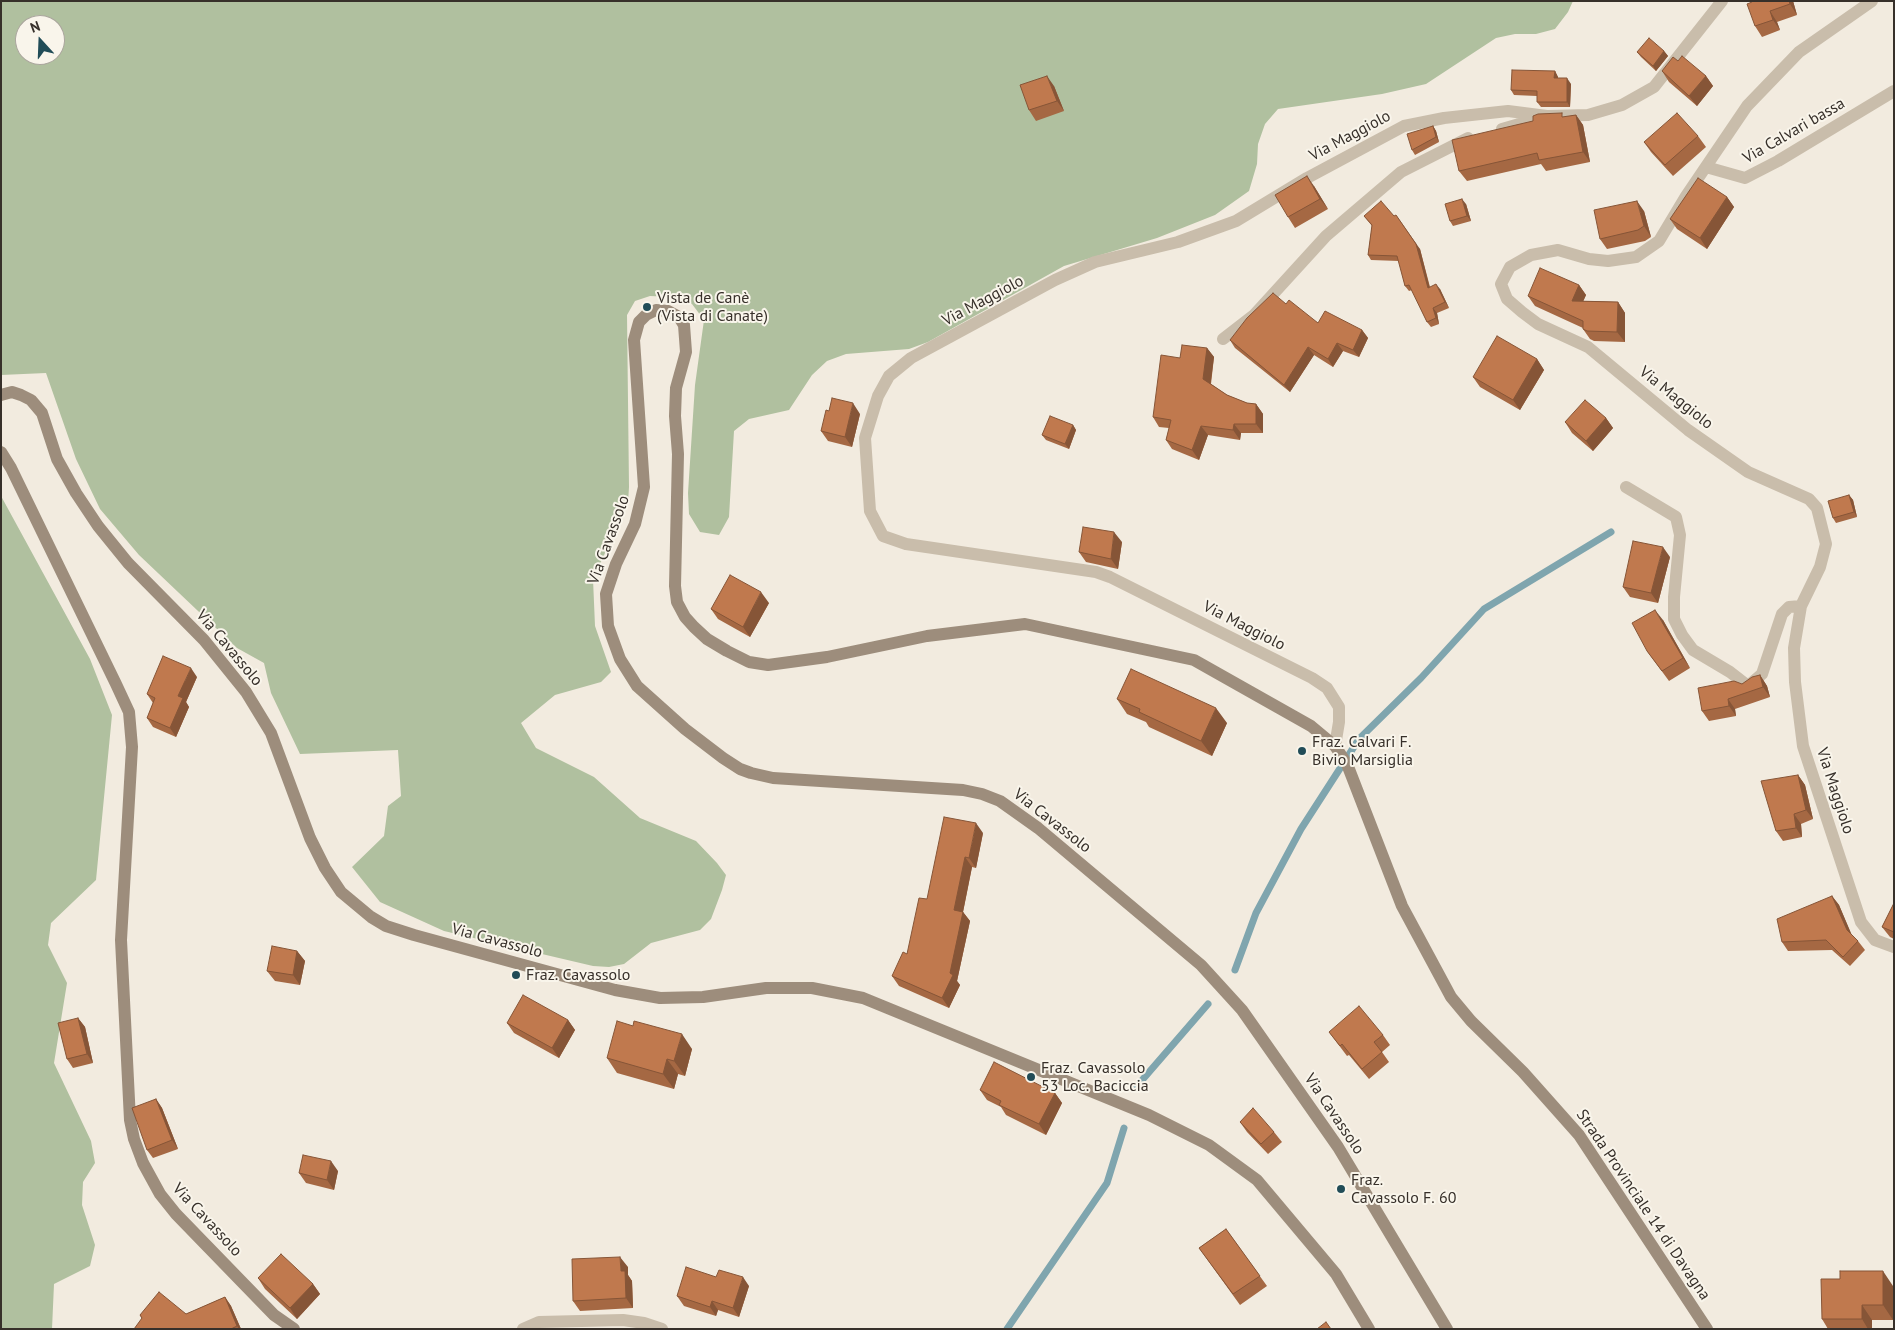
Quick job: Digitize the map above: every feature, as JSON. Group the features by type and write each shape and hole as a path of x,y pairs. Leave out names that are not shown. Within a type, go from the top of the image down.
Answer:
{"main road":[{"name":"Via Cavassolo","path":"1335,747 1311,726 1194,660 1025,624 927,636 827,657 768,665 749,662 713,643 684,617 677,602 675,586 678,454 675,416 676,388 686,352 684,325 678,317 668,310 656,310 646,315 639,322 634,340 644,487 640,511 616,564 606,594 608,626 620,658 637,686 685,729 723,758 751,774 773,778 972,792 1000,801 1038,828 1201,965 1242,1010 1338,1147 1447,1329"},
{"name":"Via Cavassolo","path":"1,395 12,392 21,395 31,400 42,413 57,459 76,493 98,526 128,563 204,640 246,692 271,733 310,838 325,868 341,892 371,918 386,926 414,935 615,990 660,998 703,997 766,988 812,988 863,998 1149,1115 1210,1145 1257,1180 1336,1274 1370,1329"},
{"name":"Via Cavassolo","path":"1,452 15,476 112,675 128,712 132,748 121,940 130,1120 136,1145 143,1163 160,1194 176,1214 274,1315 294,1329"},
{"name":"Strada Provinciale 14 di Davagna","path":"1335,747 1347,764 1402,906 1451,997 1471,1020 1523,1072 1579,1135 1707,1329"}],"street":[{"name":"Via Maggiolo","path":"1335,747 1339,707 1327,688 1312,678 1110,577 1096,572 906,544 883,536 870,511 865,438 878,396 889,376 911,358 1055,280 1095,262 1178,242 1236,221 1307,178 1404,126 1444,118 1508,112 1547,116 1588,115 1622,105 1654,88 1722,1"},
{"name":"Via Maggiolo","path":"1872,1 1798,52 1747,106 1659,241 1636,257 1608,261 1589,259 1558,250 1531,255 1510,267 1501,284 1507,299 1538,324 1588,347 1688,430 1748,472 1809,499 1817,508 1826,544 1820,567 1801,606 1794,648 1795,682 1803,746 1861,922 1875,940 1894,947"},
{"name":"Via Calvari bassa","path":"1706,167 1745,178 1778,161 1894,91"},
{"path":"1222,339 1254,315 1326,236 1401,172 1463,140 1547,116"},
{"path":"1626,487 1676,517 1680,535 1674,597 1674,619 1682,635 1693,650 1730,672 1748,686 1762,674 1782,614 1789,607 1801,606"},
{"path":"523,1329 539,1322 623,1320 644,1323 662,1329"}],"green space":[{"path":"1,1 1573,1 1568,12 1555,29 1536,34 1515,34 1496,38 1426,84 1382,94 1278,109 1265,124 1258,144 1257,164 1249,191 1215,215 1157,238 1064,266 928,342 909,349 846,354 827,361 812,375 789,410 749,419 734,431 729,517 719,535 700,532 689,514 688,493 695,385 704,320 692,304 672,297 650,296 635,301 627,315 628,503 593,579 595,626 611,672 601,682 555,695 521,723 536,748 594,777 640,818 696,841 726,875 711,919 700,930 651,943 624,964 609,967 593,966 444,931 380,902 352,867 384,836 388,806 401,796 398,750 300,754 271,693 264,663 237,648 139,555 100,509 76,459 46,373 1,375"},
{"path":"1,496 90,659 112,715 96,880 51,923 48,945 67,983 54,1063 91,1141 95,1163 83,1182 82,1205 95,1245 90,1266 54,1284 52,1329 1,1329"}],"building":[{"path":"1752,1 1789,1 1790,4 1770,11 1773,20 1755,26 1747,4"},
{"path":"1649,38 1664,51 1653,66 1637,52"},
{"path":"1682,56 1706,76 1689,96 1662,71 1673,57 1678,61"},
{"path":"1512,70 1555,71 1554,78 1567,78 1567,102 1537,102 1537,91 1511,90"},
{"path":"1047,76 1057,101 1029,110 1020,85"},
{"path":"1562,113 1562,117 1576,115 1583,152 1539,160 1537,153 1459,171 1452,140 1533,121 1533,116 1538,114"},
{"path":"1677,113 1698,136 1665,165 1644,142"},
{"path":"1433,126 1436,137 1412,150 1407,134"},
{"path":"1307,176 1320,199 1288,217 1275,195"},
{"path":"1698,178 1727,197 1700,238 1670,219"},
{"path":"1462,199 1467,216 1450,221 1445,204"},
{"path":"1381,201 1394,216 1396,215 1416,244 1428,288 1436,284 1445,302 1433,308 1436,318 1427,322 1409,285 1405,286 1397,256 1368,255 1372,225 1364,216"},
{"path":"1637,201 1644,226 1638,230 1600,239 1594,210"},
{"path":"1540,268 1579,285 1572,301 1618,302 1617,332 1587,331 1583,329 1583,321 1528,296"},
{"path":"1273,293 1286,304 1289,300 1318,323 1325,311 1362,330 1353,350 1337,343 1328,359 1308,347 1284,385 1230,340 1247,318"},
{"path":"1497,336 1537,359 1513,400 1473,377"},
{"path":"1182,345 1207,348 1203,379 1227,395 1247,403 1256,404 1256,424 1234,424 1233,430 1201,426 1192,450 1166,440 1171,420 1153,417 1161,355 1180,358"},
{"path":"832,398 853,403 845,437 821,431 826,410 829,411"},
{"path":"1585,400 1606,418 1586,441 1565,422"},
{"path":"1050,416 1073,425 1065,444 1042,435"},
{"path":"1849,495 1854,512 1833,518 1828,501"},
{"path":"1083,527 1114,532 1111,559 1079,552"},
{"path":"1633,541 1663,547 1651,593 1623,587"},
{"path":"730,575 761,592 743,627 711,609"},
{"path":"1655,610 1683,658 1662,671 1647,651 1632,623"},
{"path":"163,656 191,668 178,696 183,698 170,728 147,718 155,698 147,694"},
{"path":"1131,669 1216,708 1201,741 1139,712 1140,709 1117,699"},
{"path":"1760,675 1763,687 1728,699 1729,706 1702,711 1698,688 1734,681 1742,684 1752,677"},
{"path":"1798,775 1806,810 1794,814 1796,828 1776,831 1761,781"},
{"path":"944,817 976,823 969,858 965,857 954,910 963,912 950,973 953,975 942,998 892,976 903,952 907,954 919,898 927,899"},
{"path":"1832,896 1847,930 1858,941 1843,957 1826,940 1782,942 1777,919"},
{"path":"1894,903 1894,932 1882,927"},
{"path":"272,946 297,951 293,975 267,971"},
{"path":"523,995 568,1020 552,1048 507,1023"},
{"path":"1359,1006 1383,1035 1374,1042 1382,1052 1362,1069 1342,1044 1340,1046 1329,1032"},
{"path":"78,1018 87,1054 67,1059 58,1023"},
{"path":"617,1021 633,1026 634,1021 682,1034 674,1061 667,1059 663,1074 607,1058"},
{"path":"994,1062 1055,1093 1039,1124 999,1105 1001,1101 980,1090"},
{"path":"156,1099 172,1140 147,1150 132,1108"},
{"path":"1253,1108 1274,1132 1261,1144 1240,1122"},
{"path":"303,1155 331,1161 327,1180 299,1173"},
{"path":"1226,1229 1260,1276 1233,1294 1199,1248"},
{"path":"281,1254 313,1284 290,1308 258,1278"},
{"path":"620,1257 621,1271 625,1271 626,1298 573,1301 572,1259"},
{"path":"686,1267 716,1277 719,1270 743,1277 733,1308 712,1301 710,1307 677,1296"},
{"path":"1840,1271 1883,1271 1883,1305 1862,1305 1862,1319 1822,1319 1821,1279 1840,1279"},
{"path":"159,1292 186,1314 225,1297 237,1326 231,1329 134,1329 142,1318 140,1315"},
{"path":"1326,1322 1331,1329 1317,1329"}],"waterway":[{"path":"1235,970 1256,913 1301,829 1359,739 1421,678 1484,609 1611,532"},
{"path":"1137,1086 1208,1004"},
{"path":"1007,1329 1107,1183 1124,1128"}],"place":[{"name":"Vista de Canè (Vista di Canate)","path":"647,307"},
{"name":"Fraz. Calvari F. Bivio Marsiglia","path":"1302,751"},
{"name":"Fraz. Cavassolo","path":"516,975"},
{"name":"Fraz. Cavassolo 53 Loc. Baciccia","path":"1031,1077"},
{"name":"Fraz. Cavassolo F. 60","path":"1341,1189"}]}
